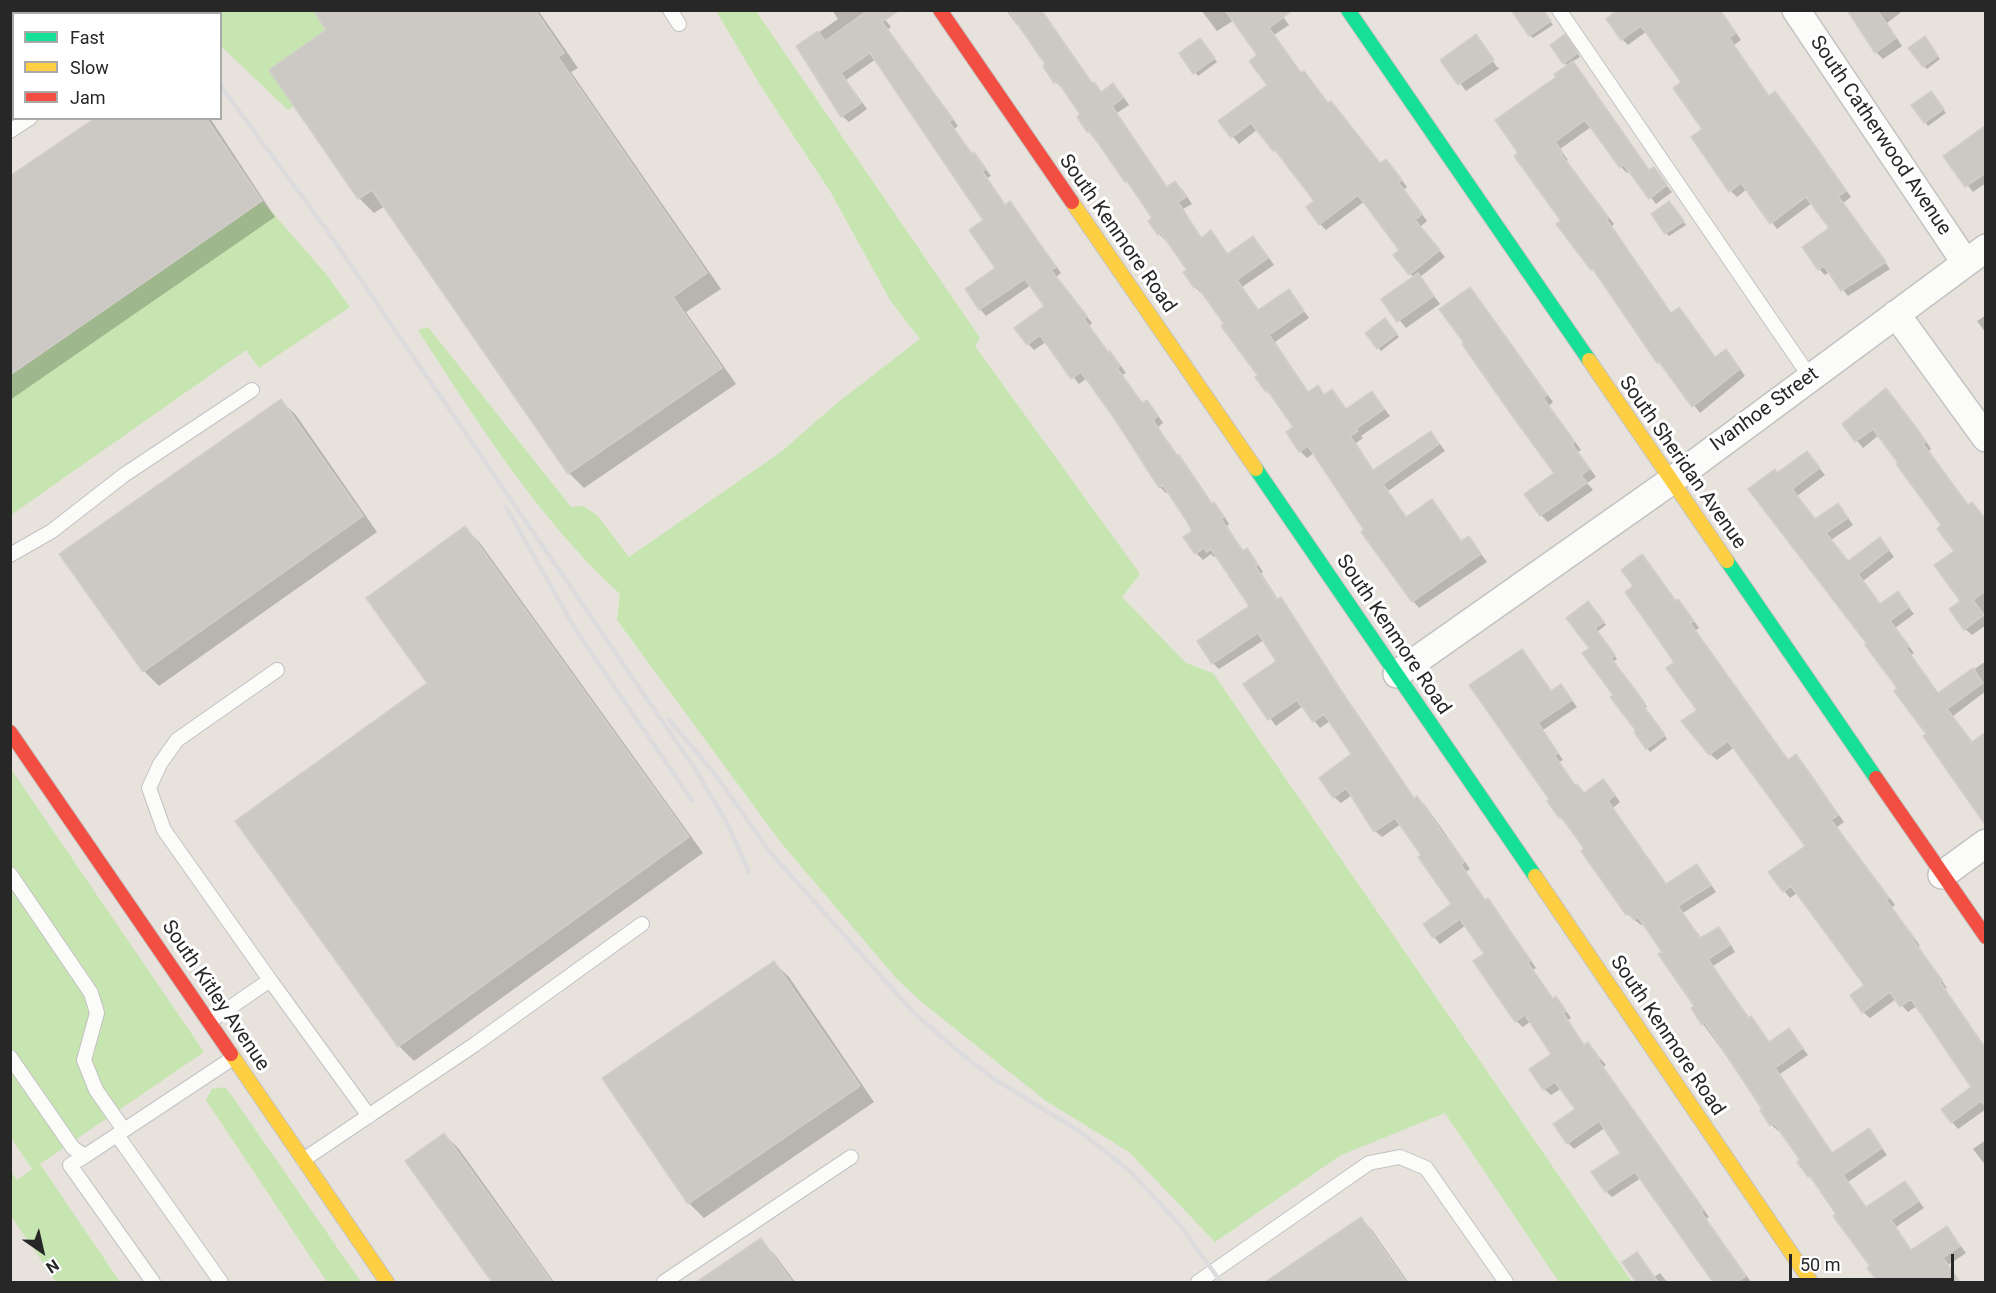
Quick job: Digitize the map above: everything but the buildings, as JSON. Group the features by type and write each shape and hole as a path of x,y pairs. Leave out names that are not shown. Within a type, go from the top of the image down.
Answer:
{"street":[{"name":"South Kenmore Road","path":"940,10 1811,1282"},
{"name":"South Sheridan Avenue","path":"1348,10 1986,937"},
{"name":"South Catherwood Avenue","path":"1796,10 1975,255"},
{"name":"Ivanhoe Street","path":"1396,674 1671,481 1975,255"},
{"path":"1896,314 1986,438"},
{"name":"South Kitley Avenue","path":"10,732 387,1282"},
{"path":"1942,875 1986,843"}],"lane":[{"path":"670,10 680,24"},
{"path":"1559,10 1810,377"},
{"path":"10,131 27,120"},
{"path":"10,555 52,531 124,475 252,390"},
{"path":"277,670 177,740 159,764 149,789 164,830 369,1116"},
{"path":"10,874 91,993 97,1013 84,1060 96,1090 120,1133 221,1282"},
{"path":"303,1160 483,1038 642,924"},
{"path":"209,1022 270,980"},
{"path":"10,1057 73,1148 85,1156"},
{"path":"153,1282 70,1165 233,1058"},
{"path":"663,1282 851,1157"},
{"path":"1198,1282 1369,1163 1400,1157 1426,1168 1506,1282"}],"green space":[{"path":"313,11 326,30 269,70 294,106 288,110 224,49 222,46 222,12 198,12"},
{"path":"716,11 756,11 980,338 975,346 1140,574 1122,597 1186,663 1213,673 1632,1282 1559,1282 1445,1113 1341,1155 1215,1242 1129,1152 1046,1101 919,1000 897,979 782,844 617,620 620,594 590,565 536,502 486,434 418,330 428,327 571,507 583,506 598,516 629,557 781,452 837,403 920,339 890,300 830,191 762,88"},
{"path":"262,201 326,274 350,307 259,368 246,350 11,515 11,375"},
{"path":"11,769 204,1052 40,1164 120,1282 56,1282 11,1216 10,1170 17,1180 32,1169 11,1138"},
{"path":"225,1087 361,1282 327,1282 206,1100 212,1089"}],"railway":[{"path":"222,88 326,229 695,769 728,825 749,872"},
{"path":"506,507 574,627 692,801"},
{"path":"669,720 715,774 769,851 914,1013 991,1077 1082,1133 1130,1171 1179,1224 1221,1282"}],"traffic: fast":[{"path":"1348,10 1589,360"},
{"path":"1256,469 1535,876"},
{"path":"1727,561 1876,778"}],"traffic: slow":[{"path":"1072,202 1256,469"},
{"path":"1589,360 1727,561"},
{"path":"1535,876 1811,1282"},
{"path":"231,1054 387,1282"}],"traffic: jam":[{"path":"940,10 1072,202"},
{"path":"10,732 231,1054"},
{"path":"1876,778 1986,937"}]}
